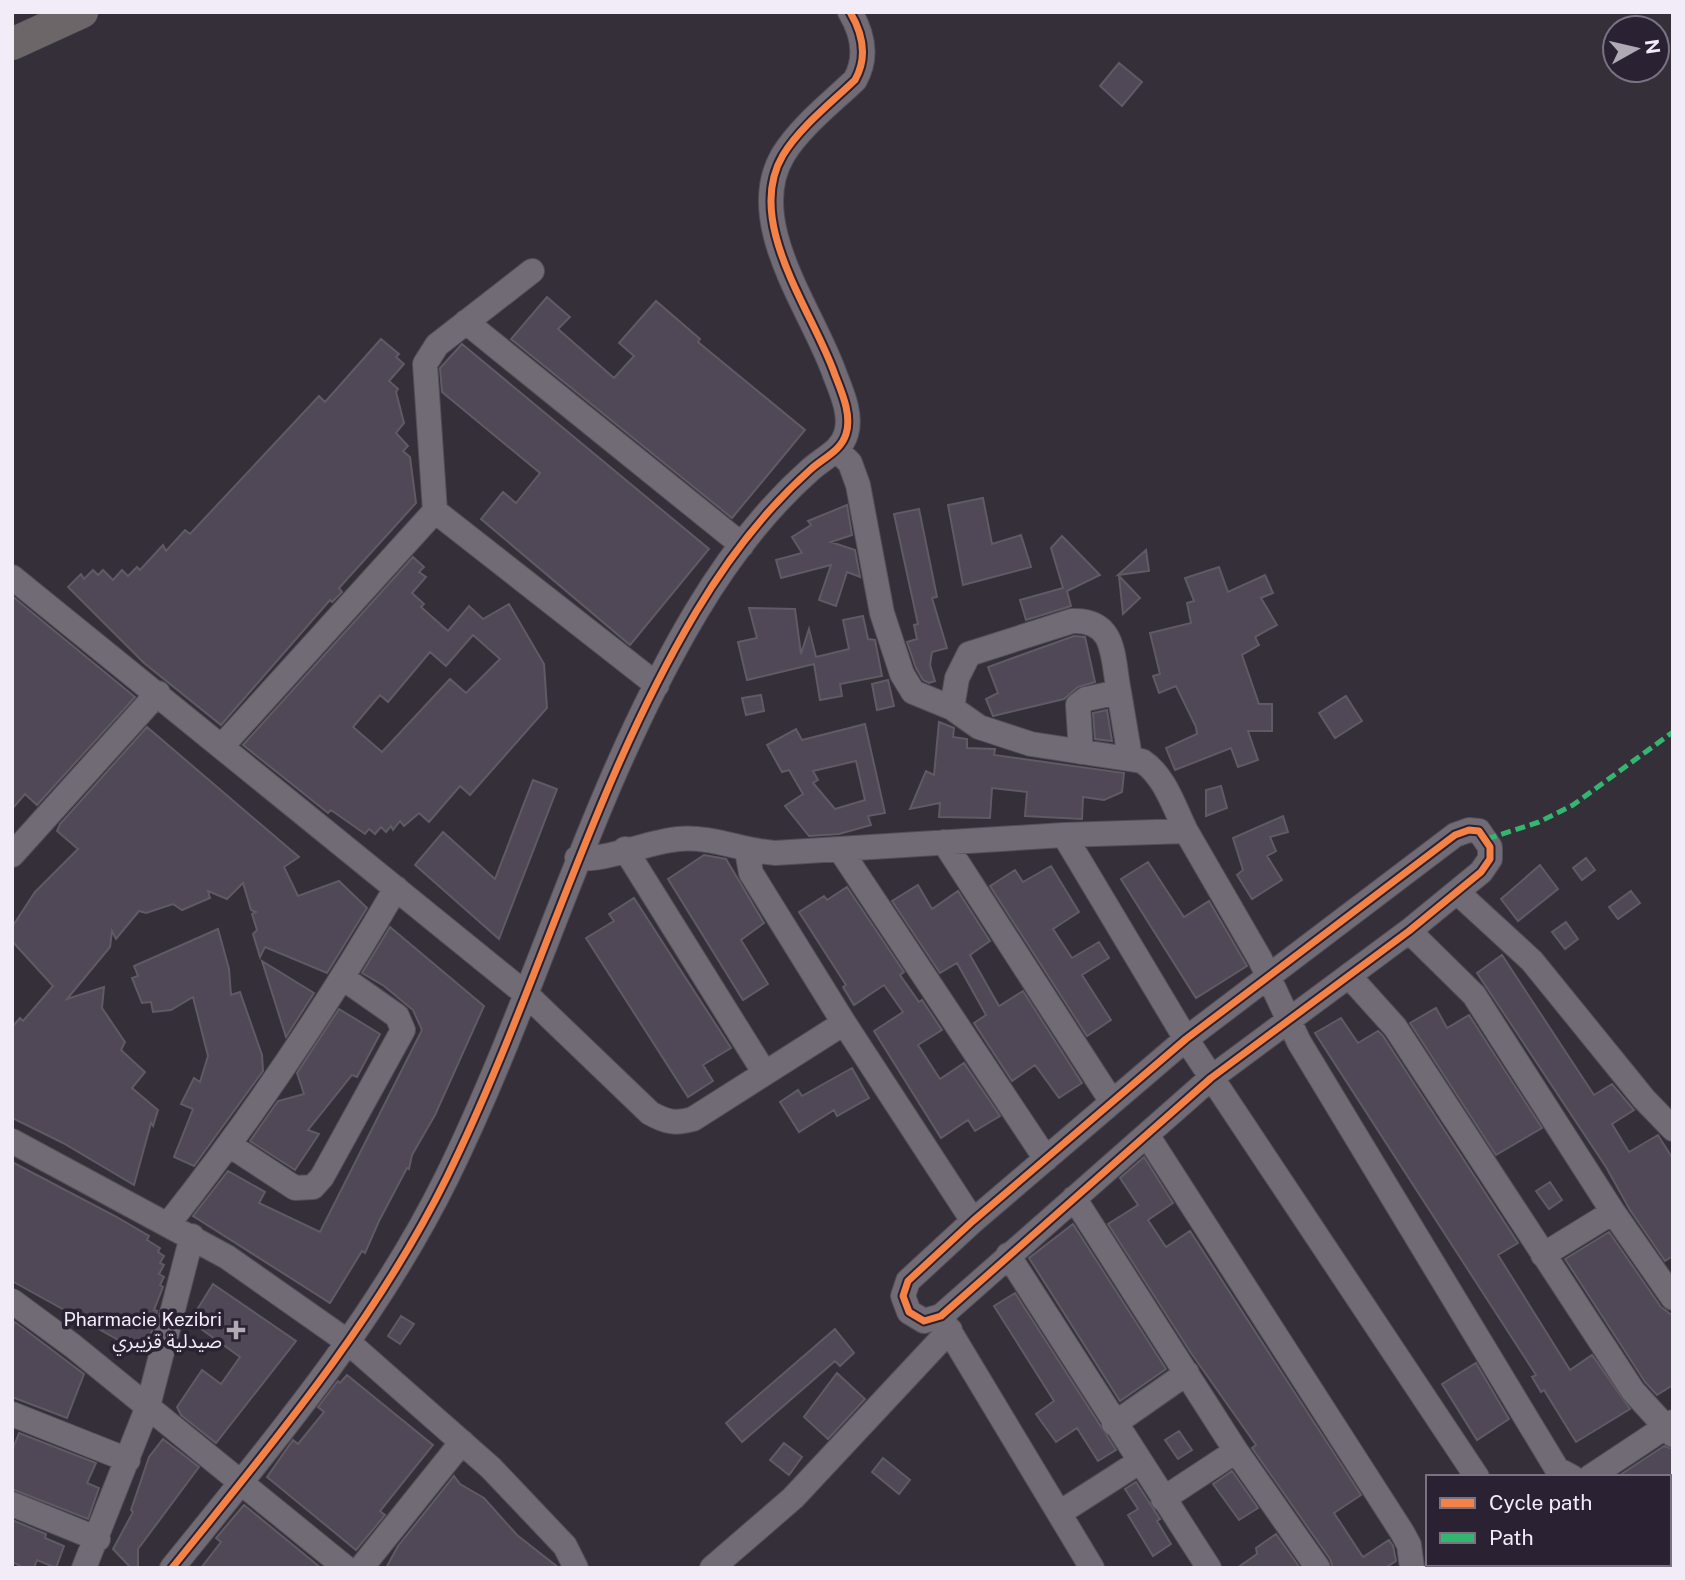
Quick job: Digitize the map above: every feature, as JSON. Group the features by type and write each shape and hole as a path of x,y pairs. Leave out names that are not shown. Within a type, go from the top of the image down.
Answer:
{"main road":[{"path":"12,44 82,12"}],"street":[{"path":"172,1568 242,1481 378,1299 447,1177 527,995 577,858 657,685 697,611 742,545 799,480 837,450 845,438 847,411 831,362 780,253 773,232 771,194 773,176 791,143 855,80 861,69 862,39 852,13"},
{"path":"222,746 435,510 425,364 437,345 532,271"},
{"path":"466,322 742,545"},
{"path":"837,450 850,463 858,485 882,613 902,674 913,692 952,708 979,727 1031,744 1130,757 1152,767 1269,979 1289,1021 1557,1469 1568,1475"},
{"path":"435,510 657,685"},
{"path":"12,577 527,995 650,1113 663,1121 673,1123 693,1119 844,1023"},
{"path":"952,708 957,677 969,654 1072,621 1087,620 1104,630 1108,638 1130,757"},
{"path":"1081,752 1078,705 1086,699 1119,692"},
{"path":"12,855 158,693"},
{"path":"712,1568 793,1498 945,1323 1008,1255 1211,1078 1409,931 1482,872 1490,859 1487,839 1479,831 1469,830 1455,835 1269,979 1186,1039 973,1221 904,1287 905,1304 915,1317 945,1323"},
{"path":"577,858 601,858 625,849 679,839 707,839 747,852 841,851 1064,835 1186,831"},
{"path":"1064,835 1211,1078 1476,1475"},
{"path":"944,842 1112,1102"},
{"path":"625,849 764,1072"},
{"path":"841,851 1046,1159"},
{"path":"747,852 751,873 844,1023 973,1221"},
{"path":"169,1223 231,1146 343,978 396,888"},
{"path":"1457,892 1532,961 1644,1100 1673,1129"},
{"path":"1409,931 1474,995 1613,1212 1673,1298"},
{"path":"1349,976 1395,1027 1633,1391 1671,1428 1593,1475"},
{"path":"231,1146 295,1188 313,1187 322,1177 403,1030 397,1016 343,978"},
{"path":"1147,1135 1402,1532 1409,1545 1412,1568"},
{"path":"12,1141 169,1223 227,1257 348,1342 462,1442 565,1546 576,1568"},
{"path":"1074,1198 1236,1451 1318,1568"},
{"path":"1543,1255 1613,1212"},
{"path":"12,1504 91,1559 148,1406 192,1237"},
{"path":"1008,1255 1114,1424 1209,1568"},
{"path":"12,1301 242,1481 346,1568"},
{"path":"945,1323 1061,1512 1092,1568"},
{"path":"1114,1424 1187,1373"},
{"path":"12,1414 128,1460"},
{"path":"361,1568 462,1442"},
{"path":"1163,1499 1236,1451"},
{"path":"1061,1512 1139,1462"}],"building":[{"path":"1119,63 1142,82 1122,106 1100,86"},
{"path":"547,297 570,317 558,329 614,378 634,356 619,343 656,301 700,339 698,342 805,430 732,518 511,339"},
{"path":"381,339 399,354 396,357 404,364 389,381 398,389 396,392 404,423 396,433 408,446 403,451 410,457 416,503 339,588 342,592 332,602 330,600 221,725 144,663 68,587 81,574 84,579 93,570 98,575 103,570 113,580 122,570 128,576 137,567 140,570 163,545 166,551 185,530 190,534 319,396 325,402"},
{"path":"462,344 709,549 630,645 481,519 503,492 516,503 540,473 442,392 440,368"},
{"path":"983,498 992,544 1021,535 1031,567 963,585 948,505"},
{"path":"847,505 852,535 831,542 855,550 860,577 847,572 836,606 819,600 831,565 781,578 776,560 802,553 792,537 811,525 808,521"},
{"path":"919,509 937,597 932,598 947,648 932,652 930,665 935,681 929,683 923,680 916,668 907,642 917,639 914,625 918,624 894,514"},
{"path":"1062,536 1100,575 1067,591 1071,606 1026,620 1020,600 1063,588 1051,548"},
{"path":"1146,550 1149,571 1118,575"},
{"path":"413,557 424,567 419,572 426,577 412,593 424,604 421,607 448,631 469,606 483,619 509,604 544,664 547,708 470,795 460,786 429,822 419,813 404,826 400,821 393,830 391,826 386,832 381,827 375,834 369,829 365,834 331,810 328,813 243,745","holes":["473,635 500,659 466,693 450,679 382,752 353,727 380,695 388,702 430,652 446,666"]},
{"path":"1219,567 1228,592 1265,575 1273,593 1261,598 1277,625 1255,637 1259,645 1242,655 1259,704 1272,704 1272,731 1248,731 1258,760 1238,767 1231,748 1175,770 1166,748 1197,734 1196,727 1176,686 1159,693 1153,676 1160,674 1150,633 1191,623 1187,603 1194,601 1185,578"},
{"path":"1119,576 1140,598 1123,614"},
{"path":"12,596 135,697 37,805 25,794 12,809"},
{"path":"749,608 795,609 801,654 809,629 816,657 849,649 843,620 863,616 868,639 875,640 882,676 840,684 842,696 820,700 814,664 747,680 738,642 757,638"},
{"path":"1074,636 1085,637 1095,682 1078,687 1064,699 993,716 986,699 998,693 988,667"},
{"path":"888,680 894,706 877,710 872,684"},
{"path":"761,695 764,711 746,715 742,698"},
{"path":"1346,696 1362,721 1335,738 1319,713"},
{"path":"1107,710 1112,741 1095,739 1093,713"},
{"path":"939,722 954,728 953,737 967,739 967,748 995,749 994,755 1124,773 1122,792 1104,800 1083,797 1082,819 1025,816 1027,792 992,788 990,818 939,817 940,803 910,809 926,771 934,775"},
{"path":"865,724 885,813 868,816 871,825 839,834 809,836 785,806 803,794 789,770 782,772 767,745 796,729 802,740","holes":["856,761 865,800 835,809 813,783 818,780 813,771"]},
{"path":"147,727 299,857 284,867 298,896 339,881 367,908 327,973 265,947 260,957 253,934 257,930 252,914 256,912 251,910 243,883 227,899 208,891 210,898 182,910 173,904 146,913 139,911 116,939 112,931 110,947 67,999 104,987 102,1008 125,1042 121,1050 145,1072 132,1088 158,1110 153,1126 151,1123 134,1185 63,1143 12,1118 12,1027 20,1018 23,1021 53,986 12,941 12,927 35,892 78,849 57,831 60,824"},
{"path":"533,780 557,789 499,939 415,865 443,832 495,879"},
{"path":"1221,786 1227,808 1206,816 1206,790"},
{"path":"1283,816 1288,832 1270,837 1276,851 1267,856 1282,880 1252,899 1237,875 1243,870 1233,838"},
{"path":"704,855 726,859 764,923 741,940 768,984 743,1000 668,879"},
{"path":"1586,858 1595,870 1582,880 1573,868"},
{"path":"1148,862 1184,917 1209,901 1247,966 1196,998 1121,879"},
{"path":"1540,865 1558,889 1518,921 1501,899"},
{"path":"1051,866 1079,912 1053,929 1072,958 1099,942 1109,958 1082,975 1111,1020 1087,1036 990,886 1015,870 1023,882"},
{"path":"918,885 932,909 958,891 990,941 970,955 999,1006 1023,991 1082,1083 1059,1098 1035,1065 1012,1081 974,1023 986,1015 957,963 940,973 892,901"},
{"path":"847,887 904,972 900,975 919,1002 922,1000 942,1030 918,1045 940,1079 964,1063 1000,1116 975,1131 968,1120 941,1138 874,1031 903,1012 884,985 854,1005 843,987 846,985 799,912 824,896 827,900"},
{"path":"1631,891 1640,903 1618,919 1609,907"},
{"path":"634,898 731,1048 703,1065 713,1081 688,1097 586,938 614,921 609,914"},
{"path":"1566,922 1578,939 1565,949 1552,932"},
{"path":"390,927 484,1006 435,1115 412,1155 409,1169 407,1168 379,1221 365,1253 362,1251 330,1303 193,1216 228,1171 265,1192 259,1203 320,1232 422,1030 413,1010 384,986 362,973"},
{"path":"218,929 229,969 231,995 240,992 262,1055 263,1071 194,1166 174,1157 193,1109 181,1104 194,1078 200,1082 208,1056 193,997 171,1010 153,1012 151,1002 142,1003 132,978 138,976 134,966"},
{"path":"1502,955 1594,1095 1612,1084 1634,1110 1612,1124 1629,1152 1658,1135 1673,1159 1673,1256 1665,1261 1477,973"},
{"path":"262,961 314,993 286,1037"},
{"path":"1436,1008 1447,1028 1469,1015 1542,1128 1496,1155 1410,1023"},
{"path":"339,1009 380,1034 357,1077 352,1075 308,1130 319,1134 295,1170 250,1141 278,1101 304,1094 297,1073"},
{"path":"1341,1018 1358,1043 1378,1031 1383,1036 1518,1243 1498,1255 1570,1370 1592,1355 1630,1409 1576,1442 1544,1390 1541,1392 1532,1377 1536,1375 1315,1033"},
{"path":"852,1068 869,1098 837,1116 834,1110 799,1132 780,1102 798,1090 802,1096"},
{"path":"1144,1157 1173,1203 1148,1220 1166,1247 1190,1231 1361,1495 1334,1513 1363,1557 1389,1540 1393,1546 1396,1561 1385,1568 1333,1568 1330,1559 1252,1448 1256,1445 1191,1353 1108,1224 1138,1205 1120,1178"},
{"path":"12,1162 115,1216 149,1236 147,1240 160,1248 158,1252 164,1256 160,1263 164,1265 159,1274 164,1277 160,1285 163,1287 154,1310 157,1311 153,1329 140,1352 12,1281"},
{"path":"1550,1182 1562,1200 1549,1209 1536,1191"},
{"path":"1073,1224 1166,1369 1120,1401 1029,1258"},
{"path":"1609,1232 1661,1307 1673,1316 1673,1385 1657,1395 1645,1382 1565,1259"},
{"path":"213,1284 296,1341 216,1443 181,1415 177,1407 202,1370 221,1384 240,1357 190,1321"},
{"path":"1015,1293 1116,1450 1098,1461 1077,1428 1056,1442 1036,1414 1054,1401 994,1306"},
{"path":"401,1316 414,1324 400,1344 388,1336"},
{"path":"15,1322 84,1374 67,1418 12,1397 12,1330"},
{"path":"835,1329 854,1353 840,1366 835,1361 742,1442 726,1423"},
{"path":"1476,1363 1509,1419 1477,1440 1442,1384"},
{"path":"837,1373 865,1399 828,1439 804,1417"},
{"path":"347,1375 433,1445 380,1511 385,1515 356,1550 267,1477 293,1440 298,1444 324,1412 318,1407 338,1381 340,1383"},
{"path":"1179,1431 1192,1450 1178,1459 1165,1440"},
{"path":"19,1433 96,1463 87,1483 99,1488 88,1519 12,1489 12,1451"},
{"path":"163,1439 199,1467 138,1549 138,1568 131,1568 113,1549 133,1512 131,1510 149,1457"},
{"path":"784,1443 802,1457 789,1475 770,1460"},
{"path":"1664,1446 1673,1449 1673,1477 1620,1475"},
{"path":"883,1458 910,1480 899,1494 872,1472"},
{"path":"1232,1471 1258,1508 1239,1520 1213,1484"},
{"path":"454,1476 460,1484 484,1498 517,1535 559,1568 386,1568 398,1546"},
{"path":"1136,1482 1160,1519 1157,1521 1171,1544 1153,1556 1128,1515 1138,1509 1125,1489"},
{"path":"244,1505 321,1568 201,1568 221,1542 216,1538"},
{"path":"12,1520 46,1534 45,1538 64,1546 56,1568 37,1560 34,1568 24,1568 12,1562"},
{"path":"1276,1534 1300,1568 1237,1568 1257,1554 1256,1548"}],"marked path":[{"path":"1487,839 1539,822 1573,805 1673,732"}],"cycle path":[{"path":"172,1568 320,1380 355,1331 419,1230 479,1107 595,820 625,749 659,680 696,612 748,536 793,485 836,450 844,440 848,419 843,397 825,350 786,266 776,237 771,209 773,181 783,155 807,125 855,80 859,71 863,54 861,37 850,12"},
{"path":"1469,830 1479,831 1490,847 1490,859 1481,872 1409,931 1211,1078 941,1316 924,1321 909,1312 903,1296 908,1281 973,1221 1186,1039 1455,835 1469,830"}],"place":[{"name":"Pharmacie Kezibri صيدلية قزيبري","path":"236,1330"}]}
